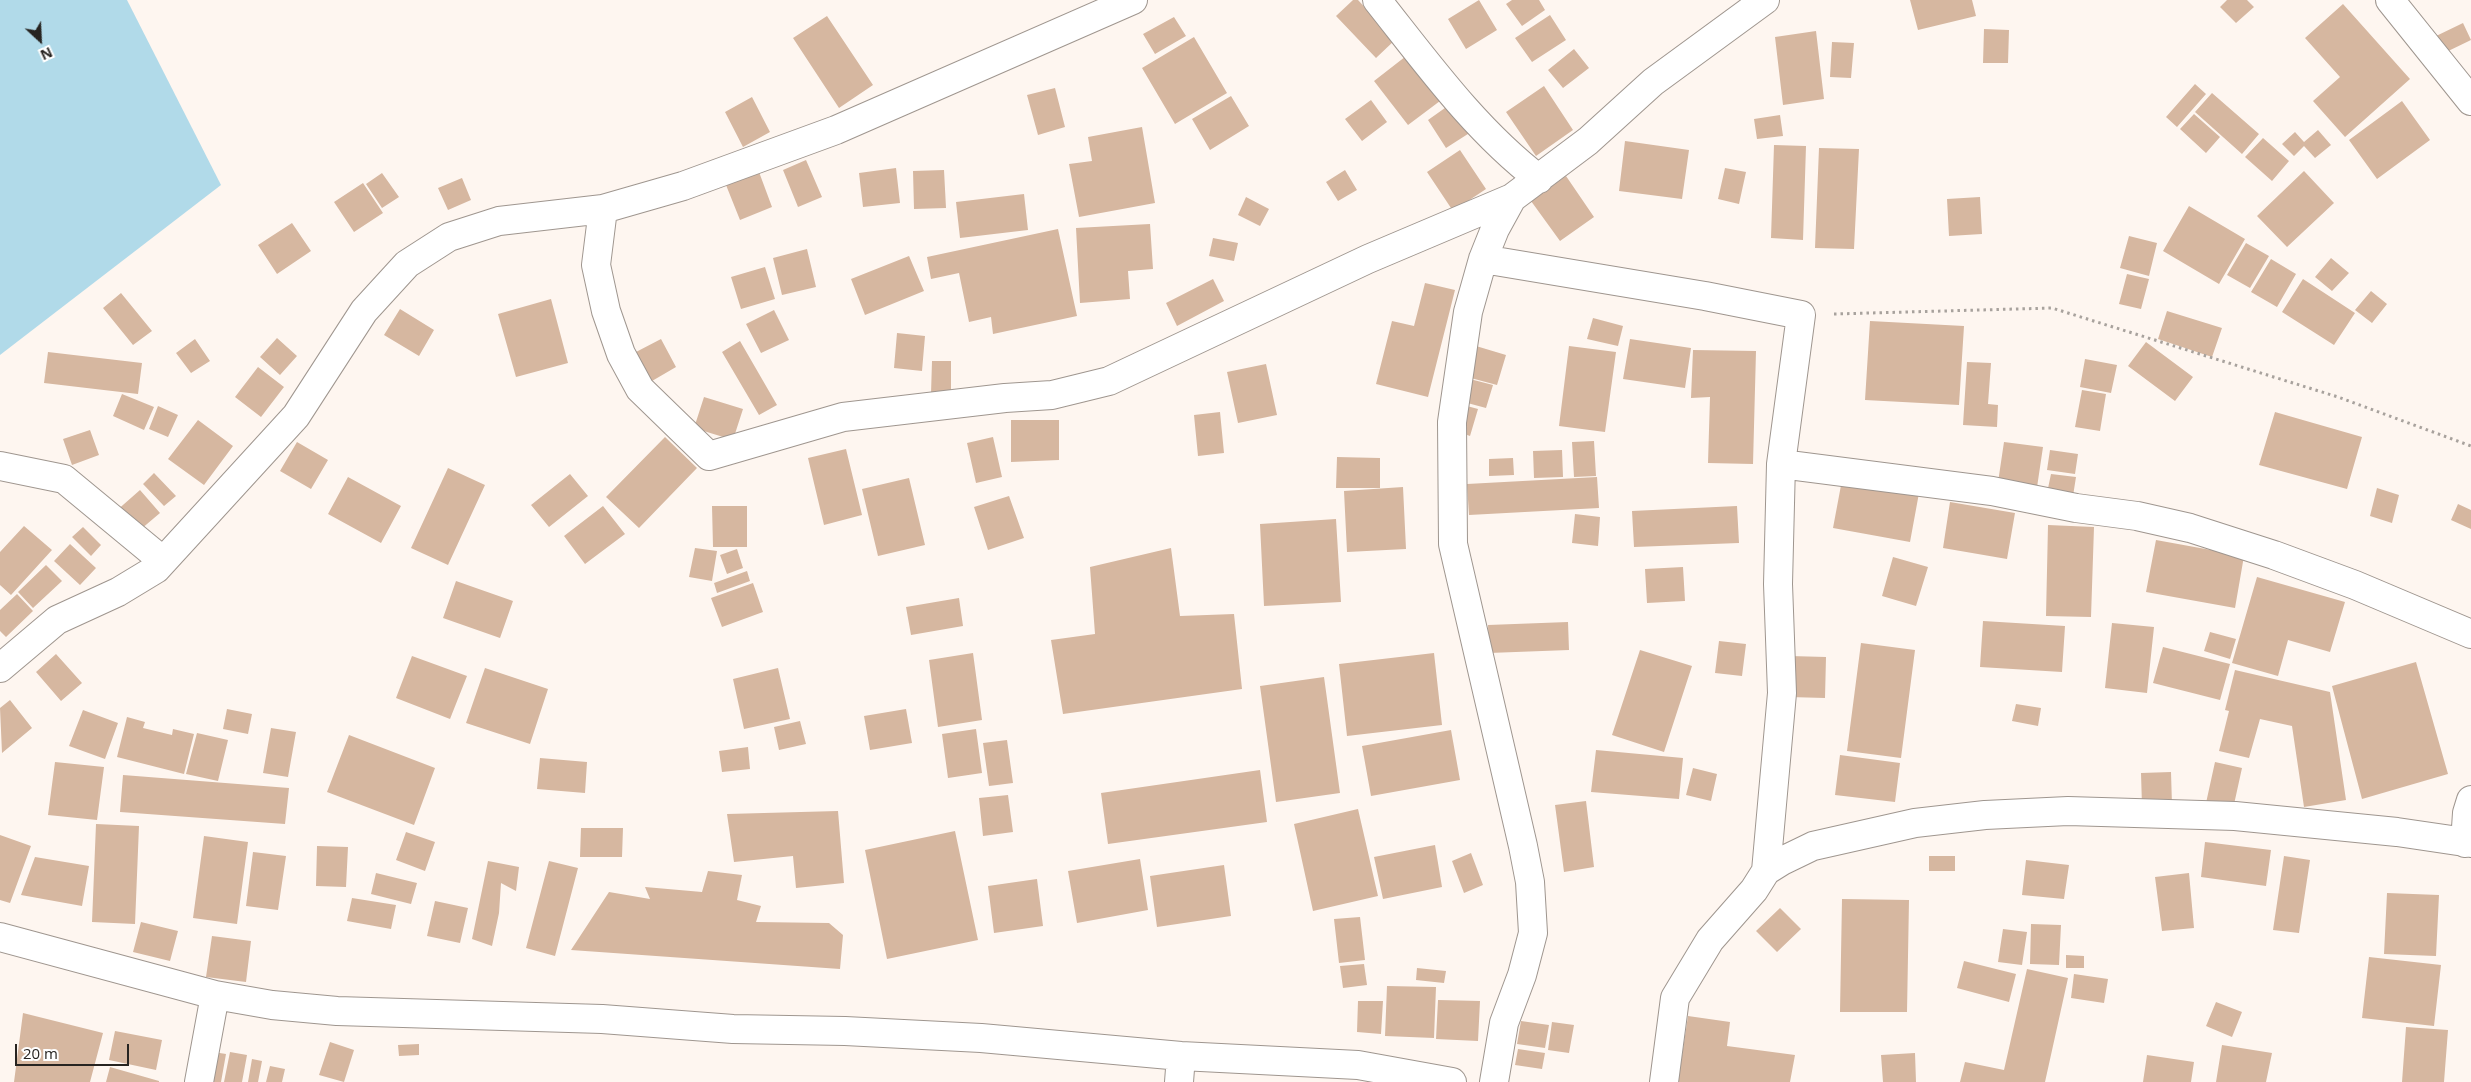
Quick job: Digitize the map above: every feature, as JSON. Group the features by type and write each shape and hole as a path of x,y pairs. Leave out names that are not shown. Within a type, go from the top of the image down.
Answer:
{"street":[{"path":"0,668 57,620 135,582 156,569 162,560 296,416 364,311 407,264 449,237 500,220 603,209 683,186 836,130 1133,0"},
{"path":"1377,0 1446,87 1490,137 1509,156 1539,179"},
{"path":"603,209 596,265 606,311 621,354 640,389 709,456 843,416 996,399 1052,395 1109,381 1368,259 1512,198 1588,141 1653,82 1765,0"},
{"path":"2390,0 2471,101"},
{"path":"1494,1082 1504,1023 1522,975 1533,933 1530,882 1453,544 1452,422 1468,312 1483,259 1495,229 1512,198"},
{"path":"1483,259 1801,314 1781,464 1778,584 1782,693 1766,871"},
{"path":"1781,464 1992,491 2076,508 2137,516 2190,528 2274,554 2355,585 2471,634"},
{"path":"0,466 64,479 162,560"},
{"path":"1664,1082 1675,998 1710,940 1754,890 1766,871 1813,846 1915,823 1985,816 2068,811 2235,816 2368,829 2468,843 2467,812 2471,800"},
{"path":"0,937 215,995 272,1005 337,1010 602,1019 733,1029 845,1031 981,1038 1180,1069 1358,1066 1452,1082"},
{"path":"200,1082 215,995"}],"path":[{"path":"1801,314 2052,308 2338,398 2471,446"}],"water":[{"path":"0,0 127,0 221,185 0,355"}],"building":[{"path":"1353,0 1358,0 1395,40 1376,58 1336,16"},
{"path":"1479,0 1497,30 1466,49 1448,19"},
{"path":"1512,0 1539,0 1545,10 1522,26 1506,4"},
{"path":"1910,0 1972,0 1976,16 1918,30"},
{"path":"2227,0 2247,0 2254,7 2236,23 2220,7"},
{"path":"2343,4 2410,79 2345,137 2313,101 2340,77 2305,38"},
{"path":"1550,15 1566,40 1532,62 1515,38"},
{"path":"827,16 873,85 839,108 793,38"},
{"path":"1174,17 1186,36 1155,54 1143,34"},
{"path":"2463,23 2471,40 2440,55 2432,38"},
{"path":"1984,29 2009,30 2008,63 1983,63"},
{"path":"1816,31 1824,99 1783,105 1775,37"},
{"path":"1194,37 1227,93 1175,124 1142,68"},
{"path":"1832,42 1854,43 1851,78 1830,77"},
{"path":"1574,49 1589,68 1563,88 1548,70"},
{"path":"1410,53 1444,98 1408,125 1374,81"},
{"path":"2195,84 2206,94 2177,127 2166,117"},
{"path":"1544,86 1573,130 1536,156 1506,112"},
{"path":"1055,88 1065,127 1038,135 1027,95"},
{"path":"2212,93 2259,134 2242,154 2195,112"},
{"path":"1231,96 1249,126 1210,150 1192,119"},
{"path":"752,97 770,132 743,147 725,112"},
{"path":"1371,100 1387,122 1362,141 1345,119"},
{"path":"2402,101 2430,140 2377,179 2349,140"},
{"path":"1452,103 1471,132 1446,148 1428,120"},
{"path":"2194,114 2220,137 2206,153 2180,129"},
{"path":"1780,115 1783,136 1757,139 1754,119"},
{"path":"1142,127 1155,203 1079,217 1069,164 1092,161 1088,137"},
{"path":"2318,130 2331,145 2315,158 2304,146 2294,156 2282,144 2295,132 2304,142"},
{"path":"2263,138 2289,161 2272,181 2245,157"},
{"path":"1625,141 1689,150 1682,199 1619,191"},
{"path":"1774,145 1806,146 1803,240 1771,238"},
{"path":"1819,148 1859,149 1854,249 1815,248"},
{"path":"1460,150 1486,189 1453,211 1427,172"},
{"path":"806,160 822,197 798,207 783,170"},
{"path":"896,168 900,203 863,207 859,173"},
{"path":"1725,168 1746,172 1739,204 1718,199"},
{"path":"944,170 946,208 914,209 913,171"},
{"path":"1345,170 1357,190 1338,201 1326,182"},
{"path":"2304,171 2334,203 2287,247 2257,216"},
{"path":"759,172 772,207 740,220 726,185"},
{"path":"382,173 399,197 382,208 366,184"},
{"path":"1566,176 1594,217 1560,241 1531,201"},
{"path":"462,178 471,200 448,210 438,188"},
{"path":"363,183 383,213 354,232 334,202"},
{"path":"1024,194 1028,230 960,238 956,202"},
{"path":"1246,197 1269,209 1260,226 1238,215"},
{"path":"1980,197 1982,234 1949,236 1947,199"},
{"path":"2189,206 2245,239 2219,284 2163,251"},
{"path":"292,223 311,251 277,274 258,245"},
{"path":"1150,224 1153,269 1128,271 1130,299 1080,303 1076,228"},
{"path":"1058,229 1077,316 993,334 991,317 969,322 959,273 931,279 927,257"},
{"path":"2129,236 2157,243 2149,276 2120,268"},
{"path":"1213,238 1238,243 1234,261 1209,256"},
{"path":"2246,243 2269,256 2250,288 2227,275"},
{"path":"807,249 816,287 782,295 773,258"},
{"path":"909,256 924,291 865,315 851,279"},
{"path":"2331,258 2349,273 2332,291 2315,277"},
{"path":"2271,259 2296,274 2277,307 2251,292"},
{"path":"765,267 775,299 741,309 731,277"},
{"path":"2127,274 2149,279 2141,309 2119,304"},
{"path":"1213,279 1224,301 1177,326 1166,303"},
{"path":"2303,279 2355,313 2334,345 2282,312"},
{"path":"1425,283 1455,290 1428,397 1376,384 1392,321 1414,326"},
{"path":"2371,291 2387,304 2372,323 2355,310"},
{"path":"121,293 152,331 133,345 103,308"},
{"path":"551,299 568,363 516,377 498,314"},
{"path":"400,309 434,330 419,356 384,335"},
{"path":"774,310 789,340 761,353 746,324"},
{"path":"2167,311 2222,328 2212,357 2158,339"},
{"path":"1593,318 1623,326 1618,346 1587,339"},
{"path":"1870,321 1964,326 1959,405 1865,400"},
{"path":"897,333 925,336 922,371 894,368"},
{"path":"277,338 297,356 280,375 260,357"},
{"path":"195,339 210,361 191,373 176,353"},
{"path":"661,339 676,367 652,381 636,352"},
{"path":"1630,339 1691,348 1685,388 1623,379"},
{"path":"740,341 777,405 759,415 722,352"},
{"path":"2146,342 2193,377 2175,401 2128,366"},
{"path":"1476,346 1506,355 1497,385 1467,377"},
{"path":"1569,346 1616,352 1605,432 1559,426"},
{"path":"1693,350 1756,351 1753,464 1708,463 1710,397 1691,398"},
{"path":"48,352 142,363 138,394 44,383"},
{"path":"2085,359 2117,365 2111,393 2080,387"},
{"path":"932,361 951,361 951,394 931,394"},
{"path":"1967,362 1991,363 1988,404 1998,405 1997,427 1963,425"},
{"path":"1266,364 1277,415 1238,423 1227,372"},
{"path":"258,367 284,387 261,417 235,397"},
{"path":"1466,378 1493,385 1486,408 1460,401"},
{"path":"2082,390 2106,394 2100,431 2075,427"},
{"path":"122,394 154,407 144,430 113,416"},
{"path":"704,397 743,409 733,440 694,428"},
{"path":"158,406 178,415 168,437 149,429"},
{"path":"1467,406 1478,409 1470,436 1459,432"},
{"path":"1220,412 1224,453 1198,456 1194,415"},
{"path":"2275,412 2362,437 2347,489 2259,465"},
{"path":"198,420 233,446 204,485 168,459"},
{"path":"1011,420 1059,420 1059,460 1011,462"},
{"path":"90,430 99,455 72,465 63,439"},
{"path":"665,437 697,468 639,528 606,497"},
{"path":"993,437 1002,477 976,483 967,443"},
{"path":"1594,441 1596,476 1574,477 1572,442"},
{"path":"297,442 328,460 311,489 280,471"},
{"path":"2004,442 2043,447 2036,494 1997,489"},
{"path":"846,449 862,515 824,525 808,458"},
{"path":"1562,450 1563,477 1534,478 1533,451"},
{"path":"2050,450 2078,454 2075,474 2047,470"},
{"path":"1337,457 1380,458 1380,488 1336,488"},
{"path":"1513,458 1514,475 1489,476 1489,459"},
{"path":"448,468 485,485 448,565 411,548"},
{"path":"154,473 176,496 164,506 143,484"},
{"path":"570,474 588,496 549,527 531,505"},
{"path":"2051,474 2076,477 2073,496 2047,493"},
{"path":"348,477 401,506 381,543 328,514"},
{"path":"1597,477 1599,508 1469,515 1467,484"},
{"path":"909,478 925,545 878,556 862,489"},
{"path":"1842,480 1919,493 1910,542 1833,528"},
{"path":"1403,487 1406,549 1347,552 1344,491"},
{"path":"2377,488 2399,495 2392,523 2370,516"},
{"path":"140,490 160,513 134,535 115,512"},
{"path":"1009,496 1024,538 988,550 974,507"},
{"path":"1950,502 2015,513 2007,559 1943,548"},
{"path":"2458,504 2471,510 2471,529 2451,520"},
{"path":"603,506 625,534 585,564 564,536"},
{"path":"712,506 747,506 747,547 713,547"},
{"path":"1737,506 1739,543 1634,547 1632,511"},
{"path":"1575,514 1600,517 1598,546 1572,543"},
{"path":"1336,519 1341,602 1264,606 1260,524"},
{"path":"2048,525 2094,527 2091,617 2046,616"},
{"path":"24,526 52,550 11,595 0,585 0,552"},
{"path":"83,527 101,545 91,556 72,537"},
{"path":"2156,540 2244,556 2235,608 2146,592"},
{"path":"70,544 96,568 80,585 54,561"},
{"path":"695,548 717,551 712,581 689,577"},
{"path":"1171,548 1180,616 1234,614 1242,689 1063,714 1051,640 1095,634 1090,567"},
{"path":"737,549 743,568 727,574 720,555"},
{"path":"1893,557 1928,567 1916,606 1882,596"},
{"path":"46,565 62,581 33,608 18,592"},
{"path":"1683,567 1685,601 1647,603 1645,569"},
{"path":"747,571 750,581 717,593 714,583"},
{"path":"2257,577 2345,602 2330,652 2288,640 2278,676 2232,663"},
{"path":"456,581 513,601 500,638 443,618"},
{"path":"753,583 763,612 722,627 711,598"},
{"path":"17,594 33,611 6,637 0,631 0,610"},
{"path":"959,598 963,626 911,635 906,607"},
{"path":"1983,621 2065,626 2062,672 1980,667"},
{"path":"1568,622 1569,650 1489,653 1488,625"},
{"path":"2112,623 2154,627 2147,693 2105,688"},
{"path":"2210,632 2236,639 2230,659 2204,651"},
{"path":"1719,641 1746,644 1742,676 1715,673"},
{"path":"1861,643 1915,650 1901,758 1847,751"},
{"path":"2163,647 2230,664 2220,700 2153,683"},
{"path":"1640,650 1692,666 1664,752 1612,735"},
{"path":"973,653 982,720 938,727 929,660"},
{"path":"1434,653 1442,725 1347,736 1339,664"},
{"path":"56,654 82,683 61,701 36,672"},
{"path":"412,656 467,676 450,719 396,698"},
{"path":"1790,656 1826,657 1825,698 1789,697"},
{"path":"2416,662 2448,774 2362,799 2332,686"},
{"path":"485,668 548,689 530,744 466,723"},
{"path":"778,668 790,719 744,729 733,679"},
{"path":"2235,670 2330,692 2346,800 2304,807 2292,726 2260,719 2249,758 2219,751 2229,711 2225,710"},
{"path":"1324,677 1340,793 1276,802 1260,686"},
{"path":"10,700 32,728 2,753 0,708"},
{"path":"2016,704 2041,708 2038,726 2012,721"},
{"path":"227,709 252,714 248,734 223,729"},
{"path":"906,709 912,743 870,750 864,716"},
{"path":"83,710 118,723 105,759 69,746"},
{"path":"127,717 145,722 143,728 172,735 173,729 194,734 184,774 117,757"},
{"path":"800,721 806,744 779,750 774,727"},
{"path":"271,728 296,732 288,777 263,773"},
{"path":"976,729 982,773 948,778 942,734"},
{"path":"1451,730 1460,780 1371,796 1362,746"},
{"path":"197,733 228,740 218,781 186,774"},
{"path":"349,735 435,768 414,825 327,792"},
{"path":"1007,740 1013,783 989,786 983,743"},
{"path":"748,747 750,769 722,772 719,751"},
{"path":"1596,750 1683,758 1679,799 1591,792"},
{"path":"1840,755 1900,763 1895,802 1835,795"},
{"path":"540,758 587,762 585,793 537,789"},
{"path":"55,762 104,767 97,820 48,815"},
{"path":"2215,762 2242,768 2233,809 2206,803"},
{"path":"1693,768 1717,774 1711,801 1686,795"},
{"path":"1260,770 1267,822 1108,844 1101,793"},
{"path":"2171,772 2172,805 2142,806 2141,773"},
{"path":"123,775 289,788 285,824 120,812"},
{"path":"1008,795 1013,832 983,836 979,798"},
{"path":"1586,801 1594,867 1564,872 1555,805"},
{"path":"1358,809 1378,896 1313,911 1294,824"},
{"path":"838,811 844,883 796,888 793,856 734,862 727,814"},
{"path":"96,824 139,826 135,924 92,922"},
{"path":"581,828 623,828 622,857 580,857"},
{"path":"955,831 978,940 887,959 865,850"},
{"path":"406,832 435,842 425,871 396,860"},
{"path":"0,835 31,846 10,903 0,900"},
{"path":"204,836 248,842 237,924 193,918"},
{"path":"2205,842 2271,850 2266,886 2201,877"},
{"path":"1435,845 1442,887 1383,899 1374,857"},
{"path":"317,846 348,847 346,887 316,886"},
{"path":"253,852 286,856 278,910 246,906"},
{"path":"1471,853 1483,885 1464,893 1452,861"},
{"path":"1929,856 1955,856 1955,871 1929,871"},
{"path":"2284,856 2310,860 2299,933 2273,930"},
{"path":"35,857 89,866 82,906 21,895"},
{"path":"1140,859 1148,910 1077,923 1068,871"},
{"path":"2026,860 2069,865 2064,899 2022,895"},
{"path":"488,861 519,867 516,891 501,883 499,913 492,946 472,939"},
{"path":"549,861 578,868 555,956 526,948"},
{"path":"1224,865 1231,916 1157,927 1150,876"},
{"path":"708,871 742,875 737,900 761,906 756,922 829,923 843,935 840,969 571,950 609,892 650,899 645,887 702,892"},
{"path":"376,873 417,883 411,904 371,894"},
{"path":"2189,873 2194,928 2162,931 2155,877"},
{"path":"1037,879 1043,926 994,933 988,886"},
{"path":"2387,893 2439,895 2436,956 2384,954"},
{"path":"352,898 396,905 391,929 347,921"},
{"path":"1842,899 1909,900 1907,1012 1840,1012"},
{"path":"435,901 468,908 460,943 427,936"},
{"path":"1780,908 1801,929 1777,952 1756,931"},
{"path":"1360,917 1365,960 1339,963 1334,919"},
{"path":"141,922 178,931 170,961 133,952"},
{"path":"2031,924 2061,925 2059,965 2030,964"},
{"path":"2003,929 2027,932 2022,965 1998,962"},
{"path":"212,936 251,941 246,982 206,977"},
{"path":"2066,955 2084,956 2084,968 2066,968"},
{"path":"2369,957 2441,965 2434,1026 2362,1018"},
{"path":"1964,961 2016,974 2009,1002 1957,988"},
{"path":"1364,964 1367,985 1343,988 1340,966"},
{"path":"1417,968 1446,971 1444,983 1416,980"},
{"path":"2027,969 2068,978 2045,1082 1960,1082 1965,1062 2004,1070"},
{"path":"2074,974 2108,979 2104,1003 2071,998"},
{"path":"1387,986 1436,987 1434,1038 1385,1036"},
{"path":"1438,1000 1480,1001 1478,1041 1436,1039"},
{"path":"1358,1001 1383,1001 1381,1034 1357,1032"},
{"path":"2216,1002 2242,1012 2232,1037 2206,1026"},
{"path":"23,1013 103,1033 90,1082 14,1082"},
{"path":"1688,1016 1730,1022 1727,1046 1795,1055 1790,1082 1678,1082"},
{"path":"1521,1021 1549,1025 1545,1048 1517,1044"},
{"path":"1552,1022 1574,1025 1569,1053 1548,1050"},
{"path":"2406,1027 2448,1030 2444,1082 2402,1082"},
{"path":"115,1031 162,1040 156,1070 109,1060"},
{"path":"330,1042 354,1050 344,1082 319,1075"},
{"path":"419,1044 419,1055 399,1056 398,1045"},
{"path":"2222,1045 2272,1053 2266,1082 2216,1082"},
{"path":"1518,1049 1545,1053 1542,1069 1515,1065"},
{"path":"207,1051 226,1054 221,1082 201,1082"},
{"path":"230,1052 247,1055 242,1082 224,1082"},
{"path":"1915,1053 1916,1082 1883,1082 1881,1055"},
{"path":"2147,1055 2194,1062 2191,1082 2143,1082"},
{"path":"252,1059 262,1061 258,1082 248,1082"},
{"path":"270,1066 285,1069 282,1082 266,1082"},
{"path":"110,1067 159,1081 159,1082 106,1082"}]}
